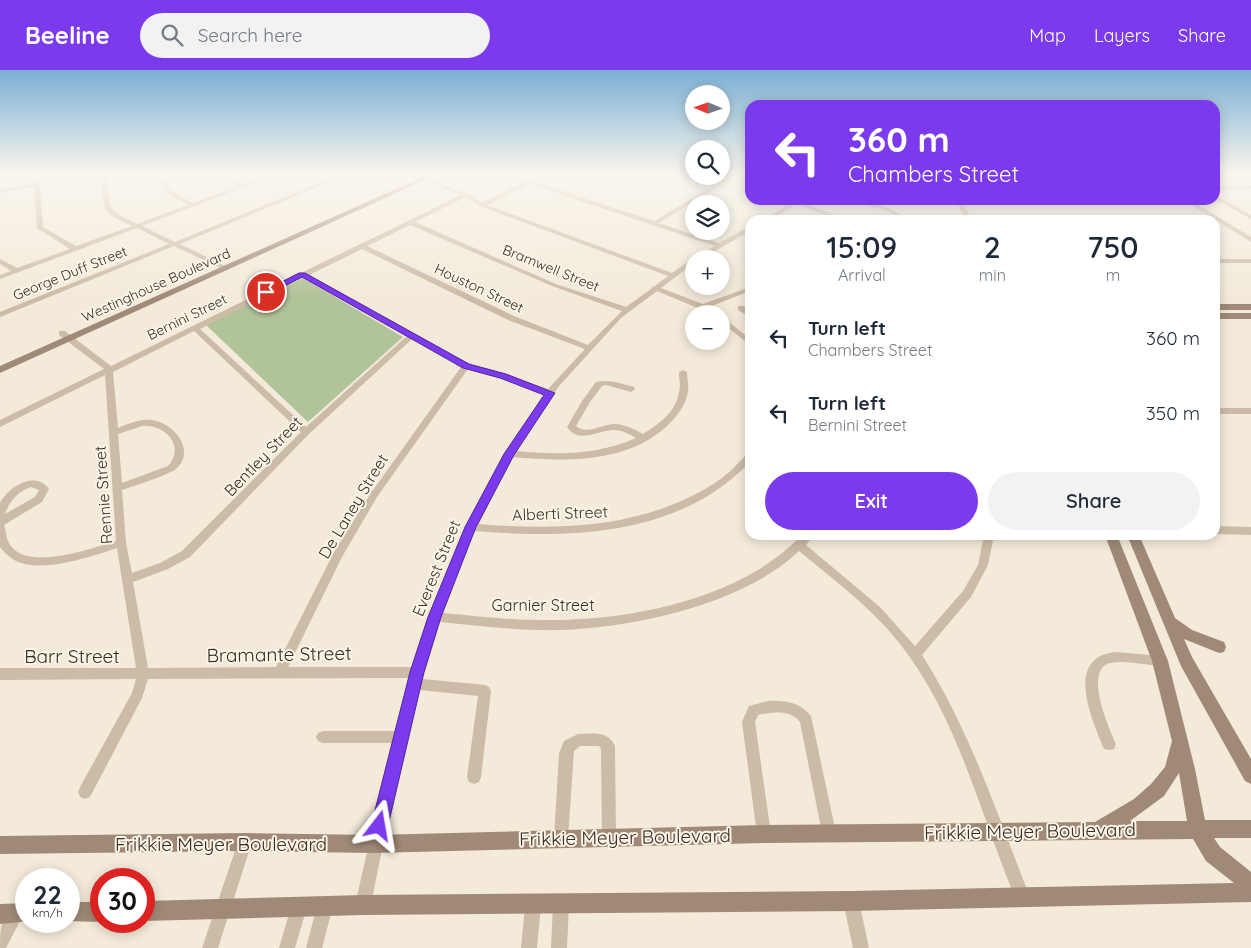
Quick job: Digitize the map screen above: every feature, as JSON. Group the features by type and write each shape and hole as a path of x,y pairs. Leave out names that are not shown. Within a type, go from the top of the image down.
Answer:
{"main road":[{"name":"Westinghouse Boulevard","path":"0,370 66,336 332,216"},
{"path":"1220,307 1251,307"},
{"path":"1220,316 1251,316"},
{"name":"Westinghouse Boulevard","path":"0,361 66,336"},
{"path":"1113,540 1160,661 1180,740 1197,829 1213,854 1251,884"},
{"path":"1135,540 1186,661 1247,764 1251,775"},
{"path":"1170,622 1187,634 1219,647"},
{"path":"1099,830 1145,802 1159,789 1170,772 1180,740"},
{"name":"Frikkie Meyer Boulevard","path":"0,845 245,842 375,844 764,834 1251,829"},
{"path":"155,911 363,905 561,905 851,901 1251,892"}],"street":[{"path":"39,216 40,228 74,248"},
{"path":"120,216 221,266"},
{"path":"0,278 74,248 164,216"},
{"name":"George Duff Street","path":"0,315 244,216"},
{"name":"Bernini Street","path":"0,424 302,274 425,216"},
{"path":"512,216 670,274"},
{"path":"630,216 719,245"},
{"path":"654,224 667,216"},
{"path":"1220,222 1251,240"},
{"name":"Bramwell Street","path":"411,223 554,285 627,310"},
{"path":"1220,226 1226,226"},
{"name":"Everest Street","path":"710,250 745,231"},
{"name":"Houston Street","path":"363,246 511,318 588,347"},
{"path":"0,261 16,271"},
{"path":"1220,261 1251,261"},
{"name":"Everest Street","path":"363,905 375,844 415,678 434,617 470,527 509,454 550,393 588,347 627,310 670,274 685,265"},
{"path":"302,274 466,366 503,376 550,393"},
{"path":"654,288 698,305"},
{"path":"708,305 745,291"},
{"path":"741,308 745,311"},
{"path":"730,326 745,339"},
{"path":"195,328 306,432"},
{"path":"66,336 109,369"},
{"name":"Bentley Street","path":"126,580 164,566 186,554 306,432 411,336"},
{"name":"De Laney Street","path":"280,672 338,556 374,495 466,366"},
{"name":"Rennie Street","path":"109,369 121,542 143,675"},
{"path":"509,454 549,458 599,455 644,438 665,423 679,406 684,390 683,372"},
{"path":"631,389 606,383 599,384 586,401 571,427 576,432 582,433 619,428 644,438"},
{"path":"1220,411 1251,411"},
{"path":"113,432 141,424 160,426 175,436 180,454 176,464 171,468 118,488"},
{"name":"Alberti Street","path":"470,527 497,530 574,531 616,526 673,509 699,496 726,479 745,461"},
{"path":"0,515 3,503 18,490 33,484 40,485 44,489 38,499 0,522"},
{"path":"0,527 4,546 10,554 23,560 40,562 58,560 121,542"},
{"path":"1220,530 1251,531"},
{"name":"Garnier Street","path":"434,617 526,624 578,624 635,617 686,604 727,590 771,568 800,546 805,540"},
{"path":"915,654 967,594 983,565 988,540"},
{"path":"800,546 874,607 915,654 956,727 1022,897"},
{"path":"1109,744 1090,684 1095,668 1100,662 1108,658 1160,661"},
{"name":"Bramante Street","path":"143,675 280,672 415,678 482,689 485,692 474,777"},
{"name":"Barr Street","path":"0,674 143,675"},
{"path":"86,792 138,694 143,675"},
{"path":"764,834 748,722 754,710 789,707 797,709 806,720 829,833"},
{"path":"323,738 401,736"},
{"path":"561,838 566,753 568,746 578,740 602,740 608,746 609,837"},
{"path":"210,948 245,842"},
{"path":"851,901 860,948"},
{"path":"529,948 533,905"},
{"path":"559,948 561,905"},
{"path":"314,948 325,906"},
{"path":"287,948 299,907"},
{"path":"0,944 14,913"}],"green space":[{"path":"303,278 403,337 308,422 206,325"}],"route":[{"path":"266,292 302,274 466,366 503,376 550,393 509,454 470,527 434,617 417,672 379,826"}]}
